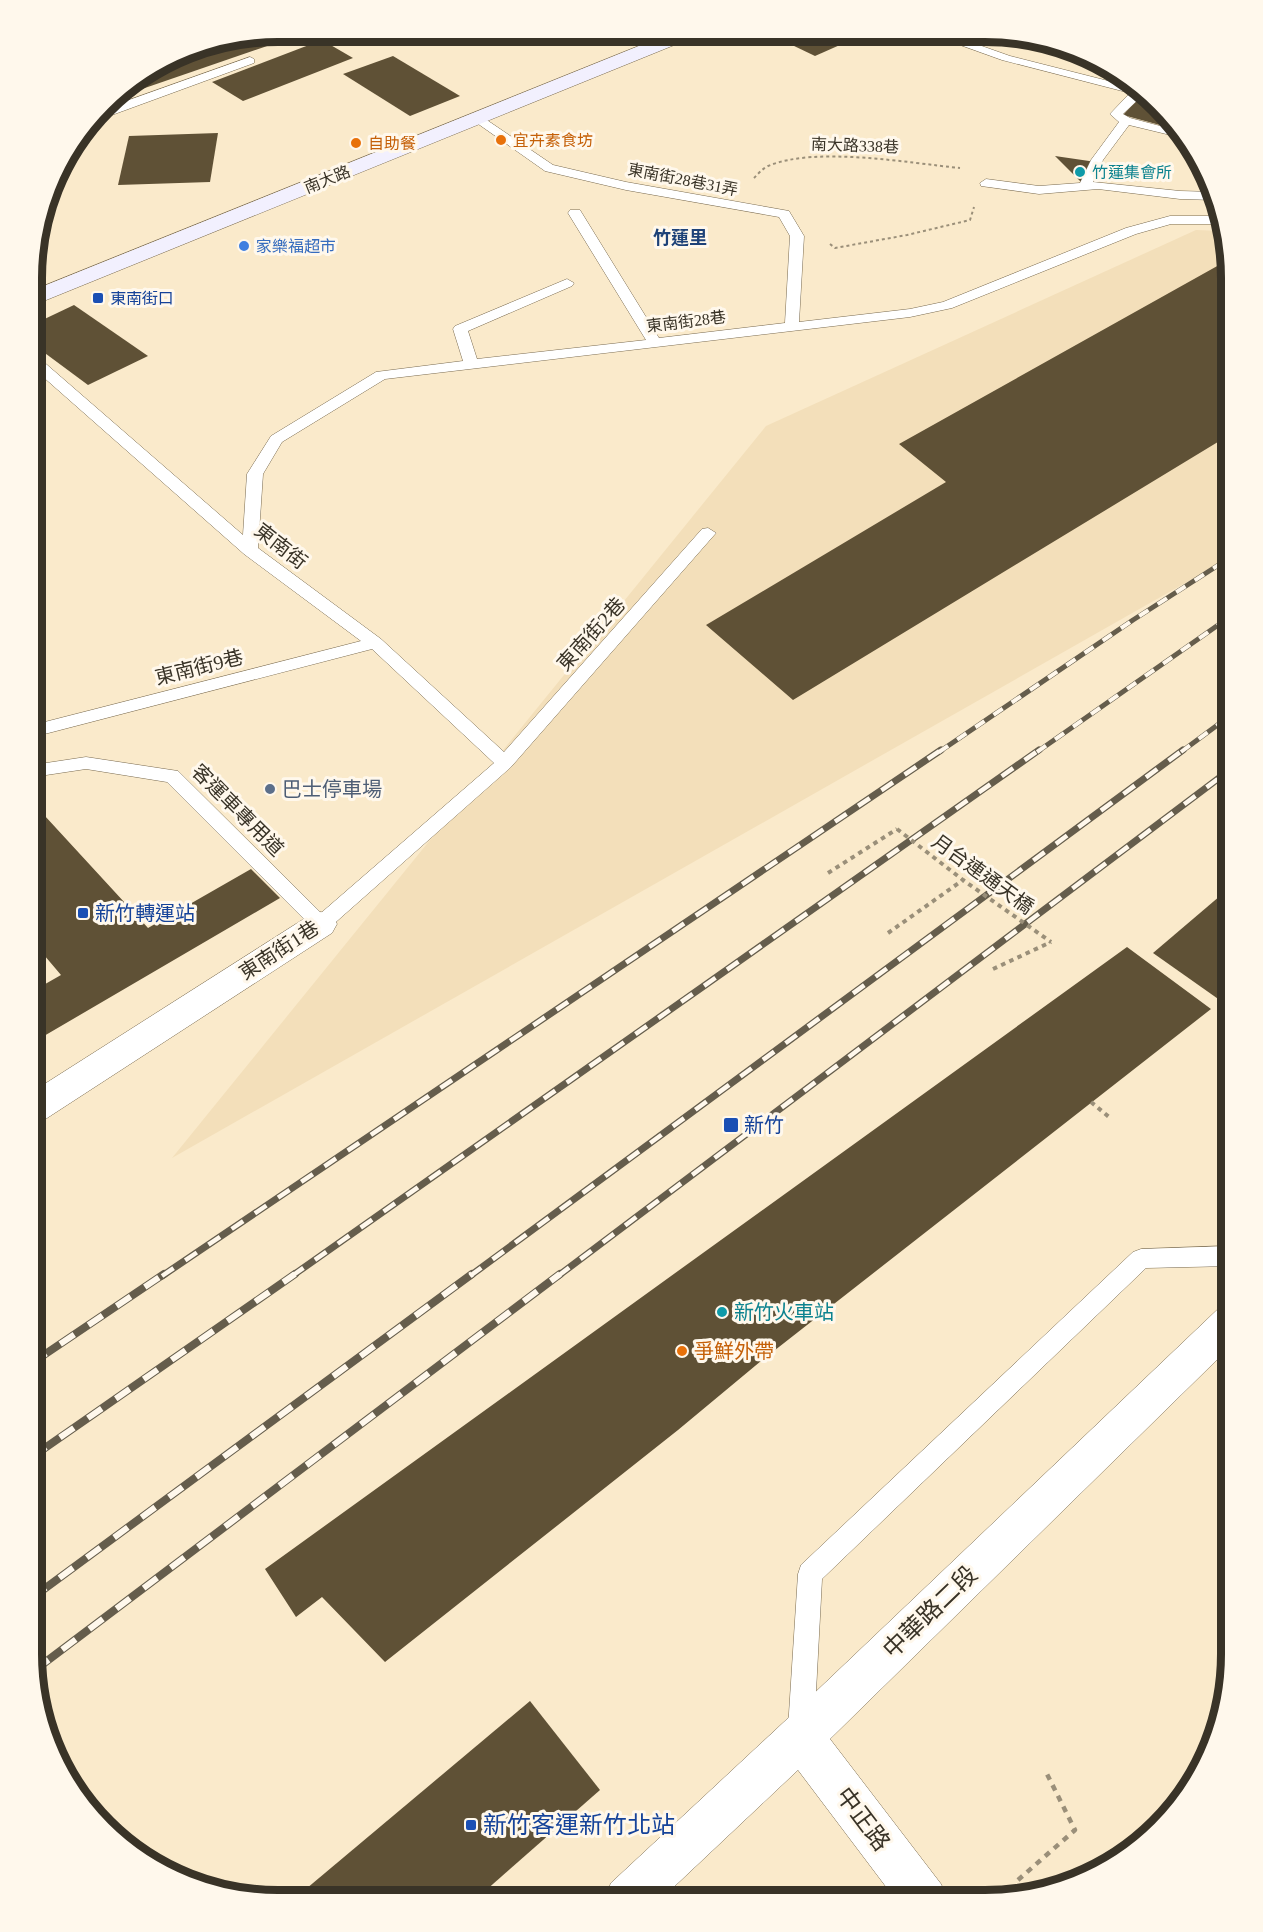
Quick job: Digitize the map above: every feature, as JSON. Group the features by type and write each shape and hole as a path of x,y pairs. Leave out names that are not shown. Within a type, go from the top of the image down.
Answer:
{"main road":[{"name":"南大路","path":"42,295 665,42"}],"street":[{"name":"東南街1巷","path":"42,1104 321,924"},
{"name":"中華路二段","path":"636,1890 801,1737 1221,1331"},
{"name":"中正路","path":"801,1737 911,1890"}],"lane":[{"path":"959,42 1006,58 1123,87"},
{"path":"111,111 250,61"},
{"path":"1135,96 1116,114 1126,121 1171,132"},
{"name":"東南街28巷31弄","path":"478,118 549,168 626,186 784,214 786,218"},
{"path":"1085,186 1097,160 1126,121"},
{"path":"990,184 1039,190 1098,185 1180,195 1206,196"},
{"path":"574,213 656,343"},
{"path":"786,218 797,236 792,327"},
{"name":"東南街28巷","path":"250,550 255,474 276,439 381,375 910,313 947,305 1131,231 1170,220 1214,220"},
{"path":"471,364 460,329 567,283"},
{"name":"東南街","path":"42,368 250,550 375,643 505,763"},
{"name":"東南街2巷","path":"505,763 708,533"},
{"name":"東南街9巷","path":"42,729 375,643"},
{"name":"客運車專用道","path":"42,770 86,763 172,776 321,924"},
{"name":"東南街1巷","path":"321,924 505,763"},
{"path":"801,1737 810,1574 1141,1259 1221,1256"}],"path":[{"name":"南大路338巷","path":"738,206 744,186 768,166 801,160 849,159 976,169 982,172 990,184"},
{"path":"786,218 808,225 816,235 835,248 970,220 974,206 990,184"},
{"name":"月台連通天橋","path":"828,873 897,829 963,880 1051,942"},
{"path":"888,933 963,880"},
{"path":"993,969 1051,942"},
{"path":"1091,1102 1109,1117"},
{"path":"1018,1880 1075,1830 1046,1772"}],"shaded area":[{"path":"1196,230 1216,231 1221,278 1221,563 172,1158 766,426"}],"building":[{"path":"279,42 132,92 174,66 202,55 247,44"},
{"path":"317,42 325,42 353,58 243,101 212,82"},
{"path":"786,42 847,42 815,56"},
{"path":"393,56 460,96 410,116 343,74"},
{"path":"1138,99 1166,127 1123,115"},
{"path":"218,133 210,182 118,185 129,136"},
{"name":"竹蓮集會所","path":"1055,156 1096,162 1082,183"},
{"path":"1220,264 1221,440 793,700 706,625 946,482 899,444"},
{"path":"74,305 148,356 88,385 42,351 42,320"},
{"name":"新竹轉運站","path":"42,813 148,928 251,869 280,898 42,1037 42,986 61,975 42,953"},
{"path":"1221,895 1221,1001 1153,953"},
{"name":"新竹火車站","path":"1127,947 1211,1009 761,1361 678,1430 385,1662 322,1597 296,1617 265,1569"},
{"name":"新竹客運新竹北站","path":"530,1701 600,1790 486,1890 305,1890"}],"railway":[{"path":"939,752 1133,620 1221,563"},
{"path":"1037,752 1221,623"},
{"path":"1181,752 1221,722"},
{"path":"162,1276 941,750"},
{"path":"292,1276 1039,750"},
{"path":"470,1276 1183,750"},
{"path":"558,1276 1221,777"},
{"path":"42,1356 164,1274"},
{"path":"42,1450 295,1274"},
{"path":"42,1591 472,1274"},
{"path":"43,1664 560,1274"}],"place":[{"name":"宜卉素食坊","path":"501,140"},
{"name":"自助餐","path":"356,143"},
{"name":"竹蓮集會所","path":"1080,172"},
{"name":"家樂福超市","path":"244,246"},
{"name":"東南街口","path":"98,298"},
{"name":"巴士停車場","path":"270,789"},
{"name":"新竹轉運站","path":"83,913"},
{"name":"新竹","path":"731,1125"},
{"name":"新竹火車站","path":"722,1312"},
{"name":"爭鮮外帶","path":"682,1351"},
{"name":"新竹客運新竹北站","path":"471,1825"}],"district":[{"name":"竹蓮里","path":"680,238"}]}
